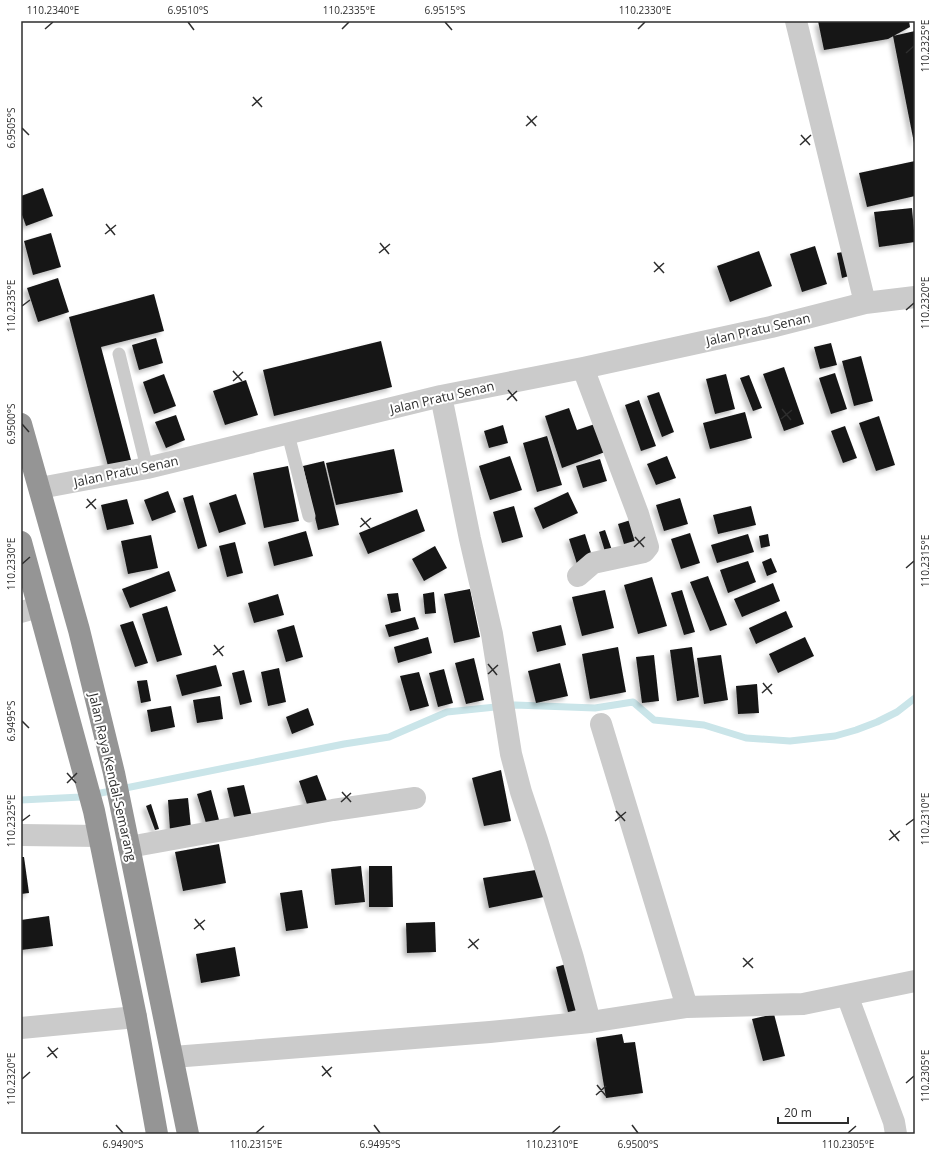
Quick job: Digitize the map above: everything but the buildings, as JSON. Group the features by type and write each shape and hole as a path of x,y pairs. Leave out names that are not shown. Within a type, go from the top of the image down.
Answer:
{"highway":[{"name":"Jalan Raya Kendal-Semarang","path":"21,424 79,630 114,773 188,1134"},
{"name":"Jalan Raya Kendal-Semarang","path":"21,542 30,610 86,781 94,811 136,1016 157,1134"}],"street":[{"path":"796,21 865,303"},
{"name":"Jalan Pratu Senan","path":"40,488 147,468 441,396 583,368 771,327 865,303 915,297"},
{"path":"578,576 593,563 644,552 648,547 638,514 583,368"},
{"path":"441,396 470,539 492,634 502,689 511,754 521,792 554,894 590,1022"},
{"path":"601,724 687,1007"},
{"path":"129,847 332,810 415,798"},
{"path":"21,835 99,836"},
{"path":"173,1057 412,1039 590,1022 687,1007 803,1004 915,981"},
{"path":"847,995 894,1122 896,1134"},
{"path":"21,1028 136,1016"}],"lane":[{"path":"119,354 147,468"},
{"path":"288,434 309,516"}],"waterway":[{"path":"21,800 81,797 344,744 389,737 447,712 515,705 595,708 633,702 654,720 704,725 746,738 790,741 835,736 856,730 897,712 915,698"}]}
